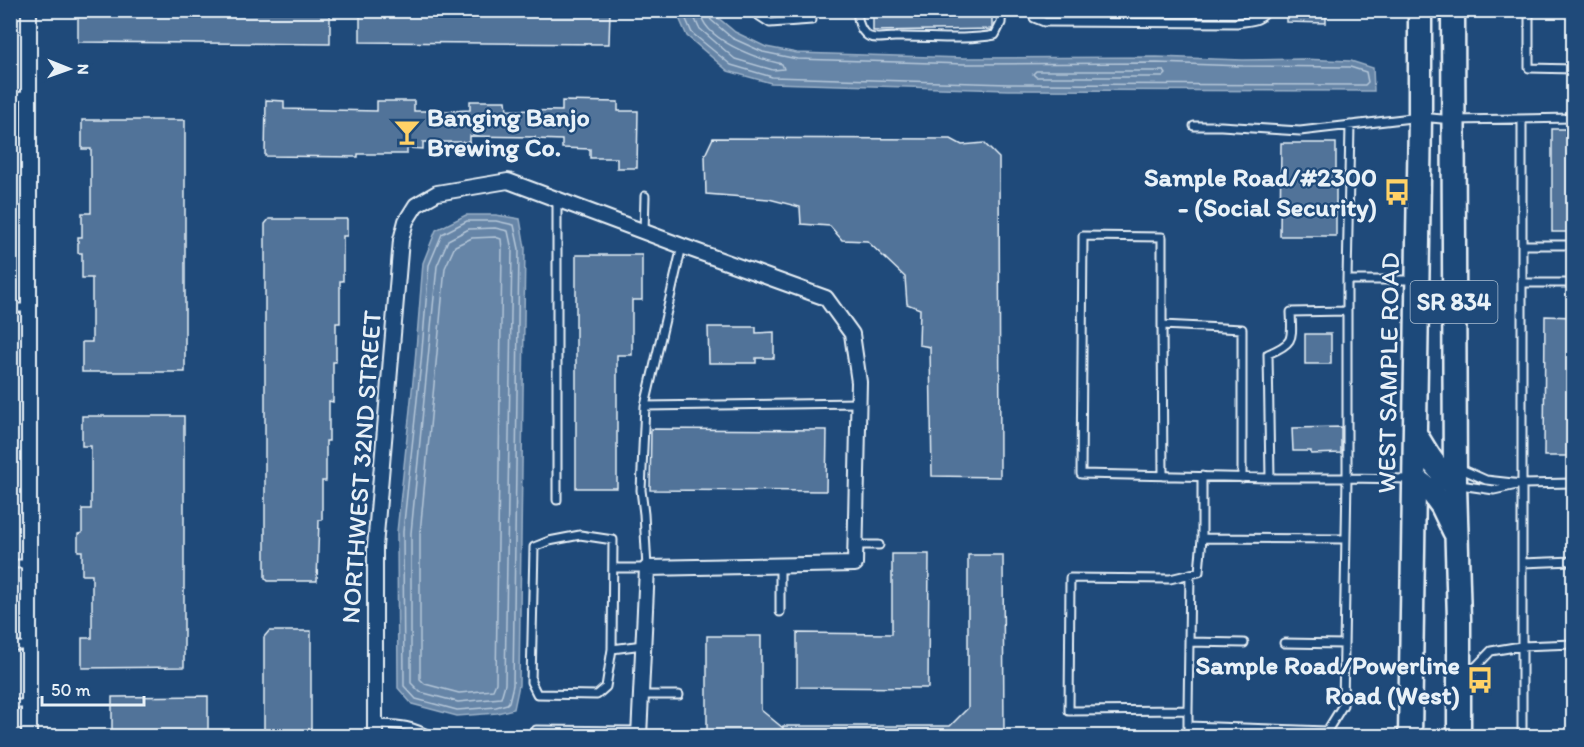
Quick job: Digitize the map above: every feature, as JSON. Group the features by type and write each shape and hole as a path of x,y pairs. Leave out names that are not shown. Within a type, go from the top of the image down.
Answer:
{"main road":[{"name":"WEST SAMPLE ROAD","path":"1409,736 1416,434 1420,10"},
{"name":"SR 834","path":"1453,10 1455,476 1460,683 1459,736"},
{"path":"1416,434 1440,473 1455,476"},
{"path":"1415,479 1431,491 1442,506 1456,535"}],"street":[{"path":"29,10 29,736"},
{"name":"NORTHWEST 32ND STREET","path":"375,730 375,547 401,240 406,221 416,205 437,193 508,181 557,200"},
{"path":"557,200 826,298 852,334 859,382 855,564 646,568 639,734"}],"lane":[{"path":"750,10 770,23 812,20"},
{"path":"857,10 860,27 870,38 995,35 1001,23 1002,10"},
{"path":"1032,10 1034,18 1044,22 1225,23 1256,20 1265,15 1267,10"},
{"path":"1529,10 1530,68 1574,69"},
{"path":"10,98 29,96"},
{"path":"1194,126 1300,131 1420,117 1453,120 1574,118"},
{"path":"1522,119 1522,736"},
{"path":"1188,726 1327,731 1343,705 1350,125"},
{"path":"644,232 645,196"},
{"path":"557,200 557,500"},
{"path":"1162,476 1162,237 1083,236 1082,474 1162,476 1202,476 1270,478 1415,479"},
{"path":"1522,245 1574,245"},
{"path":"613,568 646,568 641,490 645,406 682,246"},
{"path":"1347,280 1418,279"},
{"path":"1522,283 1574,283"},
{"path":"10,308 29,308"},
{"path":"1270,478 1268,354 1285,347 1292,337 1291,312 1347,311"},
{"path":"1162,325 1242,329 1242,477"},
{"path":"645,406 858,403"},
{"path":"1188,710 1069,711 1070,578 1170,579 1199,572 1202,538 1202,476"},
{"path":"1455,476 1494,490 1522,484"},
{"path":"1455,476 1522,484 1574,483"},
{"path":"580,535 613,540 612,649 606,687 597,695 537,694 531,682 534,547 549,541 580,535"},
{"path":"1202,538 1346,539"},
{"path":"856,545 879,545"},
{"path":"1522,563 1574,561"},
{"path":"10,564 29,564"},
{"path":"780,565 780,612"},
{"path":"1188,736 1190,574"},
{"path":"1189,642 1244,643"},
{"path":"1284,644 1344,644"},
{"path":"1460,683 1491,651 1521,646 1574,644"},
{"path":"612,649 643,645"},
{"path":"10,646 29,646"},
{"path":"641,695 679,695"},
{"path":"10,704 29,704"},
{"path":"375,730 397,725 416,728 430,736"},
{"path":"1244,728 1244,736"},
{"path":"531,736 536,730 639,734"}],"water":[{"path":"676,11 713,11 735,32 766,47 797,53 965,58 1157,57 1351,61 1373,68 1374,91 1008,90 771,83 728,71 687,36"},
{"path":"466,215 496,215 520,219 525,248 519,685 514,709 497,713 457,716 412,704 398,688 397,532 423,263 436,230"}],"building":[{"path":"78,10 330,10 330,44 78,42"},
{"path":"360,10 610,10 609,44 360,42"},
{"path":"873,10 992,10 992,29 873,31"},
{"path":"1286,10 1326,10 1326,23 1286,22"},
{"path":"266,100 284,101 284,109 377,111 377,101 414,101 414,111 470,110 470,101 506,101 507,110 562,111 562,101 618,102 618,111 638,111 637,168 617,168 617,158 590,158 590,149 562,148 562,140 535,139 535,137 470,136 470,142 423,142 423,149 407,148 407,154 358,154 358,157 265,156"},
{"path":"82,120 185,120 185,372 82,372 82,342 92,342 92,278 82,278 82,253 78,253 78,237 82,237 82,213 91,213 91,149 82,149"},
{"path":"1552,129 1574,129 1574,232 1552,232"},
{"path":"713,138 951,139 962,145 984,143 999,158 1000,477 932,476 930,347 919,345 920,309 907,304 905,277 867,241 842,240 830,226 801,224 800,207 769,199 706,194 705,155"},
{"path":"1281,143 1336,143 1336,236 1280,236"},
{"path":"269,219 347,219 347,236 343,236 340,323 336,323 336,362 333,362 333,402 329,401 326,481 322,481 322,520 319,520 317,581 268,581 265,578 265,224"},
{"path":"576,255 642,255 642,300 632,300 632,355 617,355 617,488 576,488"},
{"path":"1545,316 1574,317 1574,456 1544,456"},
{"path":"708,327 756,327 756,333 774,332 774,358 756,358 756,363 709,363"},
{"path":"1305,334 1331,334 1331,364 1305,364"},
{"path":"82,416 184,416 184,667 82,668 82,638 92,638 92,575 82,575 82,551 78,551 78,534 82,533 82,509 91,509 91,446 82,446"},
{"path":"1341,427 1341,453 1311,454 1311,451 1293,451 1292,428"},
{"path":"651,429 827,430 826,491 650,490"},
{"path":"892,554 929,554 928,688 797,687 797,633 892,634"},
{"path":"968,555 1003,555 1004,736 707,736 707,636 761,636 761,710 783,728 783,726 950,726 968,708"},
{"path":"269,631 311,631 311,736 264,736 264,637"},
{"path":"208,696 208,736 112,736 112,697"}],"place":[{"name":"Banging Banjo Brewing Co.","path":"407,132"},
{"name":"Sample Road/#2300 - (Social Security)","path":"1397,192"},
{"name":"Sample Road/Powerline Road (West)","path":"1480,680"}]}
